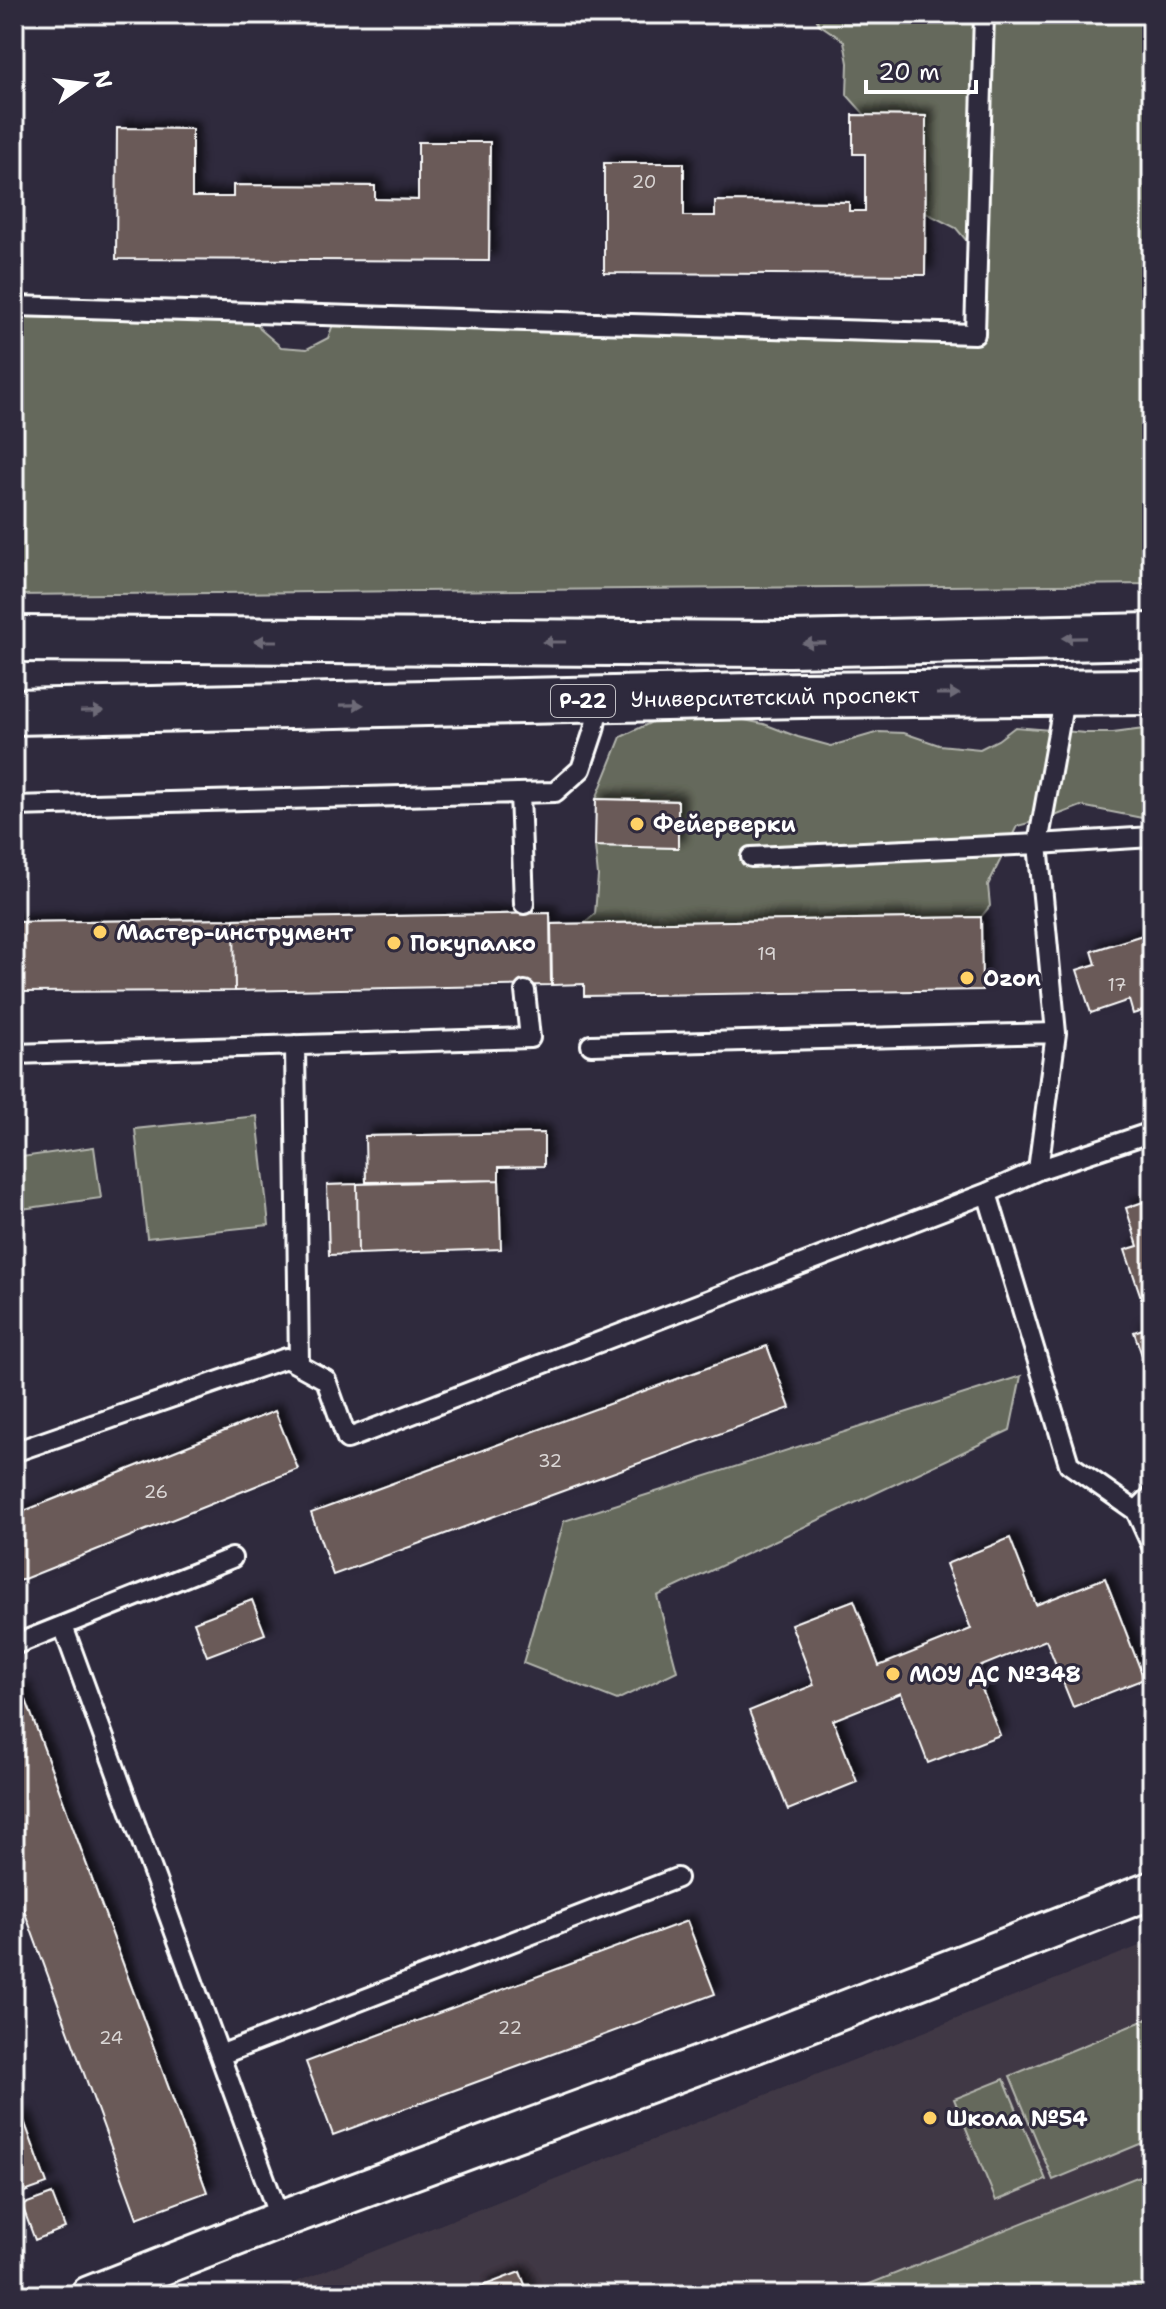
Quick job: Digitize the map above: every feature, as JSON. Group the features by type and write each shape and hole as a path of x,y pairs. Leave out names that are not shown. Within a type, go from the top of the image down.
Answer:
{"highway":[{"path":"14,639 790,644 1152,636"},
{"name":"Университетский проспект","path":"14,712 802,695 1152,692"}],"street":[{"path":"89,2295 1152,1890"}],"lane":[{"path":"14,306 975,334 984,14"},
{"path":"1038,1170 1056,1033 1038,844 1065,694"},
{"path":"14,806 555,792 581,769 600,700"},
{"path":"520,793 524,904"},
{"path":"751,857 1152,837"},
{"path":"14,1054 530,1038 525,991"},
{"path":"591,1045 1056,1033"},
{"path":"295,1045 299,1365"},
{"path":"14,1452 286,1358 326,1380 347,1439 987,1193 1038,1170 1152,1132"},
{"path":"987,1193 1069,1464 1136,1511 1152,1546"},
{"path":"1136,1511 1152,1495"},
{"path":"14,1645 232,1558"},
{"path":"63,1626 280,2220"},
{"path":"220,2055 677,1878"}],"shaded area":[{"name":"Школа №54","path":"1152,1941 1152,2295 264,2295"}],"green space":[{"path":"814,14 1152,14 1152,584 14,595 14,300 250,308 260,329 281,347 307,349 328,338 339,308 964,332 987,265 956,228 926,213 926,116 866,116 847,95 848,63 844,41 819,24"},
{"path":"714,714 764,724 831,746 879,732 904,733 939,745 980,749 1015,727 1086,733 1152,728 1152,817 1142,818 1081,806 1017,826 988,885 990,906 981,917 584,924 595,914 598,876 595,846 677,848 678,801 596,799 621,737 656,720"},
{"path":"257,1116 269,1225 147,1238 135,1129"},
{"path":"94,1147 101,1198 14,1210 14,1158"},
{"path":"1021,1376 1010,1430 657,1596 677,1671 617,1700 523,1663 564,1521"},
{"path":"1152,2017 1152,2139 1053,2180 1010,2076"},
{"path":"1004,2079 1046,2180 996,2201 954,2099"},
{"path":"1152,2171 1152,2295 842,2295"}],"building":[{"path":"853,115 926,116 925,275 604,273 604,163 684,163 684,216 715,216 715,201 849,202 849,211 865,211 865,154 853,154"},
{"path":"117,128 192,129 192,197 233,197 233,185 375,186 375,199 418,200 418,142 490,142 489,261 116,259"},
{"name":"Фейерверки","path":"596,799 678,801 678,848 595,846"},
{"path":"550,913 551,985 235,991 234,919"},
{"path":"981,917 982,990 584,996 584,984 552,985 551,924"},
{"path":"234,919 235,991 14,992 14,922"},
{"path":"1152,932 1152,1008 1133,1014 1129,1000 1091,1013 1077,970 1096,964 1092,951"},
{"path":"544,1133 544,1166 499,1167 499,1180 366,1182 365,1136"},
{"path":"499,1180 501,1249 358,1254 357,1184"},
{"path":"357,1184 358,1254 329,1255 327,1185"},
{"path":"1152,1199 1152,1307 1145,1309 1125,1250 1138,1246 1126,1208"},
{"path":"1152,1326 1152,1375 1149,1376 1134,1332"},
{"path":"767,1346 790,1408 333,1575 311,1513"},
{"path":"275,1411 298,1469 14,1583 14,1515"},
{"name":"МОУ ДС №348","path":"1010,1538 1036,1605 1105,1578 1144,1679 1073,1707 1046,1640 974,1669 1000,1735 928,1763 901,1693 833,1720 857,1782 788,1810 749,1711 814,1685 791,1624 854,1600 879,1666 971,1629 946,1564"},
{"path":"252,1600 265,1634 207,1656 194,1622"},
{"path":"22,1689 207,2192 137,2218 14,1883 14,1692"},
{"path":"687,1921 715,1994 333,2135 306,2062"},
{"path":"23,2118 47,2184 16,2195 14,2121"},
{"path":"52,2194 65,2228 35,2240 22,2205"},
{"path":"520,2272 529,2295 483,2295 480,2287"}],"place":[{"name":"Фейерверки","path":"637,824"},
{"name":"Мастер-инструмент","path":"100,932"},
{"name":"Покупалко","path":"394,943"},
{"name":"Ozon","path":"967,978"},
{"name":"МОУ ДС №348","path":"893,1674"},
{"name":"Школа №54","path":"930,2118"}]}
